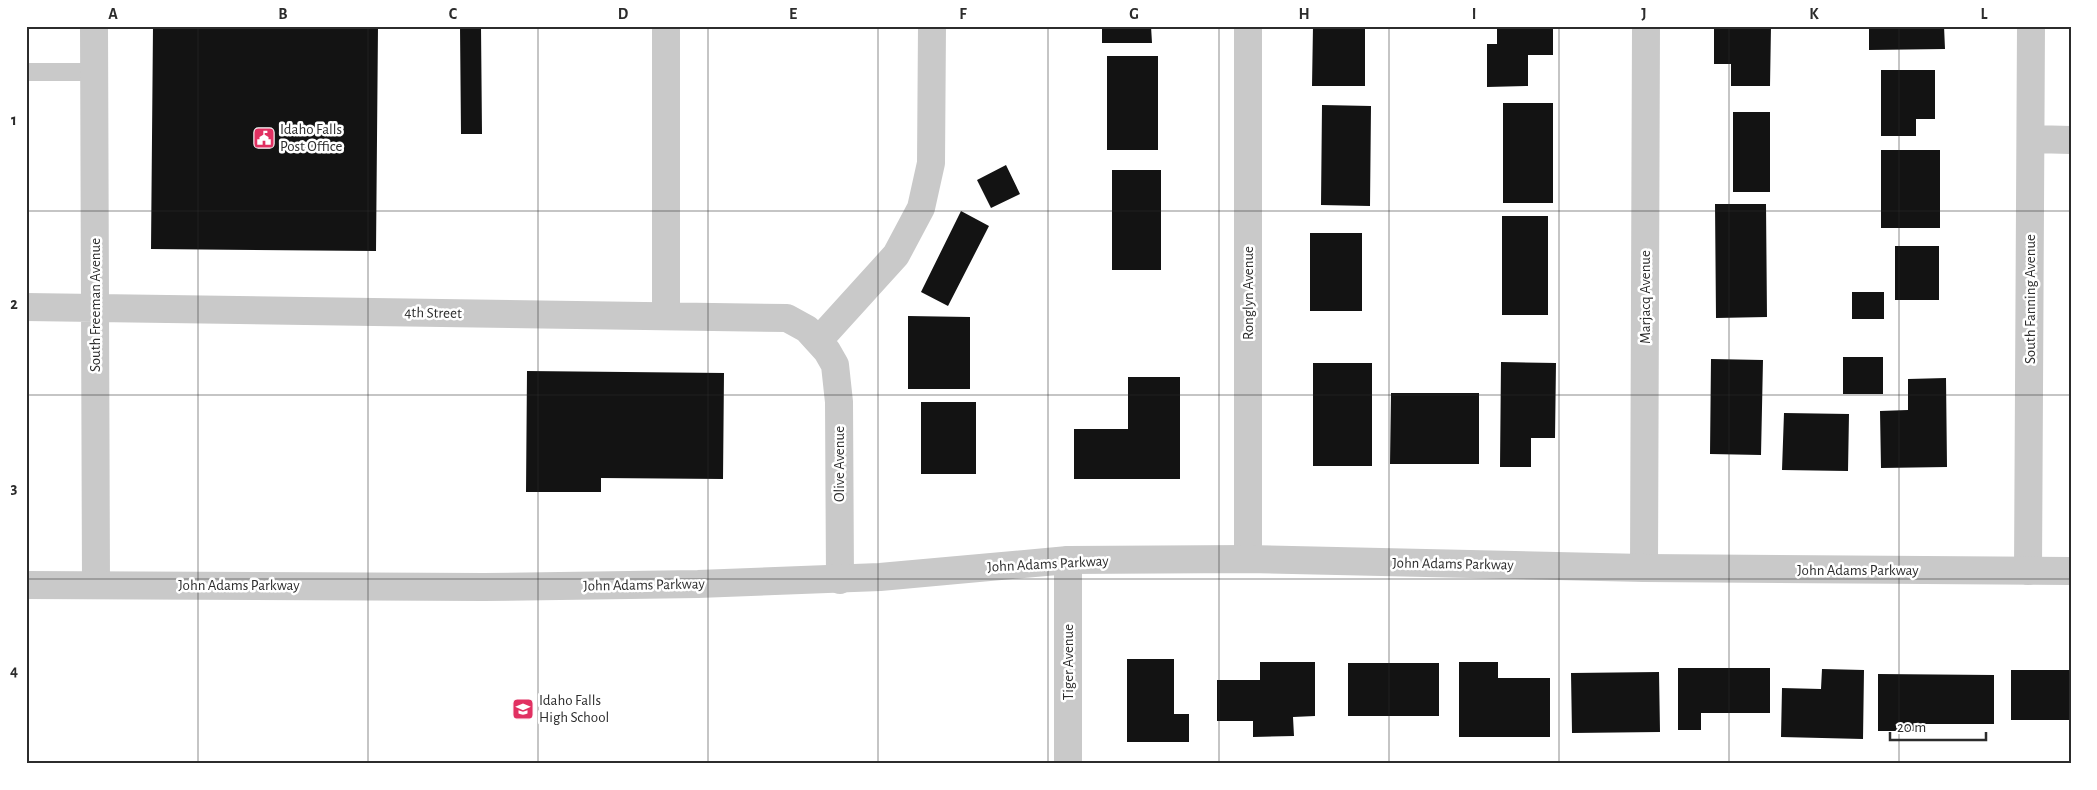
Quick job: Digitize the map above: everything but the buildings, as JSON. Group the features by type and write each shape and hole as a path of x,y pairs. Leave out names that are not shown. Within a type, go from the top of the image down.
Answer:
{"street":[{"name":"South Freeman Avenue","path":"94,26 96,584"},
{"path":"666,26 666,316"},
{"path":"822,346 896,255 921,208 931,163 932,26"},
{"name":"Ronglyn Avenue","path":"1248,26 1248,559"},
{"name":"Marjacq Avenue","path":"1644,568 1646,26"},
{"name":"South Fanning Avenue","path":"2028,571 2031,26"},
{"path":"2031,139 2071,140"},
{"name":"4th Street","path":"26,307 787,318 807,329 822,346"},
{"name":"Olive Avenue","path":"822,346 835,365 839,402 840,580"},
{"name":"John Adams Parkway","path":"26,584 484,587 698,584 840,580 1068,560 1248,559 1644,568 2071,571"},
{"name":"Tiger Avenue","path":"1068,560 1068,764"}],"lane":[{"path":"26,72 94,72"}],"place":[{"name":"Idaho Falls Post Office","path":"264,138"},
{"name":"Idaho Falls High School","path":"523,709"}]}
